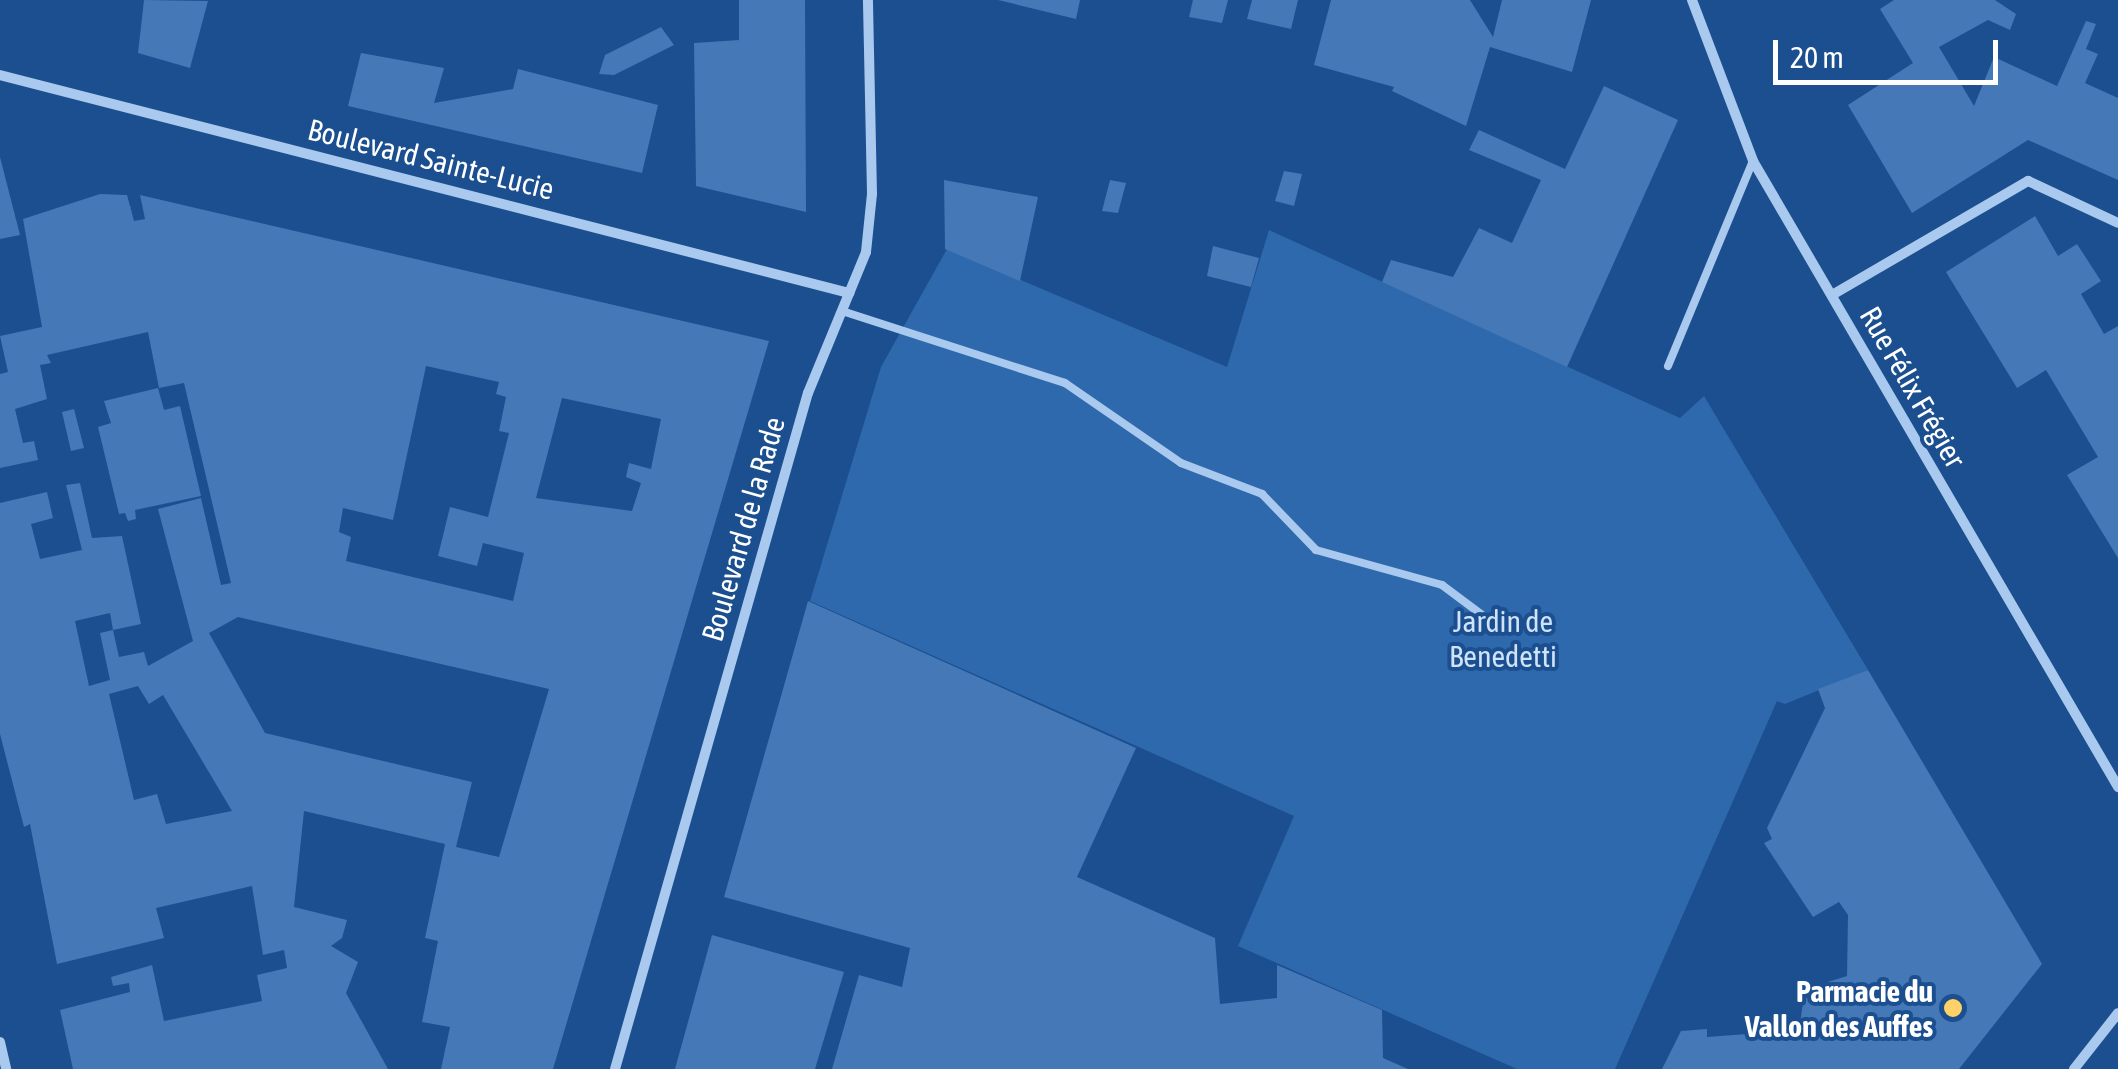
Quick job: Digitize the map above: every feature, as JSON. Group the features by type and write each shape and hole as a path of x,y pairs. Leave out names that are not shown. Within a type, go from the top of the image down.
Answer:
{"street":[{"name":"Boulevard de la Rade","path":"615,1069 808,394 866,252 872,194 868,0"},
{"name":"Rue Félix Frégier","path":"1692,0 1753,160 2118,787"},
{"name":"Boulevard Sainte-Lucie","path":"0,75 849,292"},
{"path":"1832,294 2028,181 2118,222"},
{"path":"2074,1069 2118,1013"},
{"path":"0,1042 6,1069"}],"lane":[{"path":"1668,366 1753,160"},
{"path":"842,311 1065,383 1181,463 1262,494 1316,550 1442,585 1501,629"}],"green space":[{"name":"Jardin de Benedetti","path":"1269,230 1680,418 1704,396 1868,670 1785,704 1777,701 1615,1069 1517,1069 1238,946 1294,816 810,601 881,367 947,249 1227,367"}],"building":[{"path":"144,0 208,1 190,68 138,53"},
{"path":"739,0 805,0 806,212 696,186 694,43 739,40"},
{"path":"998,0 1080,0 1076,19"},
{"path":"1193,0 1228,0 1222,23 1189,17"},
{"path":"1252,0 1298,0 1291,29 1247,19"},
{"path":"1331,0 1470,0 1493,37 1502,0 1591,0 1572,72 1490,47 1466,126 1392,91 1394,87 1314,65"},
{"path":"1894,0 1995,0 2016,14 2010,30 1988,20 1939,47 1974,106 1994,57 2057,86 2086,21 2096,24 2086,49 2098,54 2085,83 2118,98 2118,180 2028,140 1912,213 1848,105 1913,63 1880,9"},
{"path":"661,27 674,45 614,75 599,74 605,55"},
{"path":"361,53 444,68 434,103 513,89 518,69 658,105 642,173 348,106"},
{"path":"1604,86 1678,120 1567,367 1382,282 1391,260 1453,277 1479,228 1512,243 1541,180 1469,150 1479,130 1565,169"},
{"path":"0,157 20,235 0,239"},
{"path":"1284,171 1302,174 1294,206 1275,201"},
{"path":"944,180 1038,197 1020,281 945,249"},
{"path":"1110,180 1126,183 1118,213 1102,211"},
{"path":"100,194 127,195 134,221 145,219 140,195 769,341 553,1069 441,1069 450,1027 422,1022 438,941 425,938 445,844 304,811 294,907 347,920 342,938 331,946 358,962 346,993 388,1069 73,1069 60,1010 130,992 129,983 113,986 111,977 152,965 164,1021 262,1001 257,975 287,968 284,950 263,955 252,886 156,908 164,938 57,964 30,824 24,827 0,734 0,503 47,492 53,518 31,524 40,559 82,550 66,485 80,483 92,538 122,536 141,624 113,630 119,657 144,652 148,666 193,641 158,509 201,498 221,585 231,583 184,383 159,388 148,332 47,355 51,363 40,365 47,399 15,409 23,443 34,441 38,460 0,468 0,374 8,372 0,336 42,327 23,219","holes":["426,366 499,382 496,394 506,397 499,431 509,433 488,517 450,507 438,556 477,566 483,543 524,553 513,601 346,561 351,537 339,532 343,508 393,520","562,398 661,419 651,469 629,463 626,477 641,483 632,511 536,498","110,613 113,630 100,633 110,680 89,686 75,621","238,617 549,689 499,857 456,847 472,782 265,733 209,633","138,686 149,704 163,695 232,811 166,824 157,794 134,800 109,694"]},
{"path":"2035,216 2058,256 2077,244 2101,281 2081,294 2104,334 2118,326 2118,558 2067,475 2098,457 2046,370 2017,388 1946,272"},
{"path":"1213,246 1259,258 1251,287 1207,276"},
{"path":"158,388 164,410 180,406 201,496 135,510 136,519 128,521 125,513 119,514 98,427 111,423 104,401"},
{"path":"74,409 84,448 71,451 62,412"},
{"path":"808,601 1136,748 1077,877 1215,938 1220,1004 1277,998 1277,965 1382,1010 1383,1058 1408,1069 832,1069 859,975 902,987 910,948 724,897"},
{"path":"1868,670 2042,964 1959,1069 1662,1069 1681,1031 1707,1029 1707,1037 1799,1030 1805,989 1847,976 1848,915 1839,902 1813,917 1764,843 1772,839 1767,828 1825,708 1818,689"},
{"path":"712,935 844,972 815,1069 675,1069"}],"place":[{"name":"Parmacie du Vallon des Auffes","path":"1953,1008"}]}
